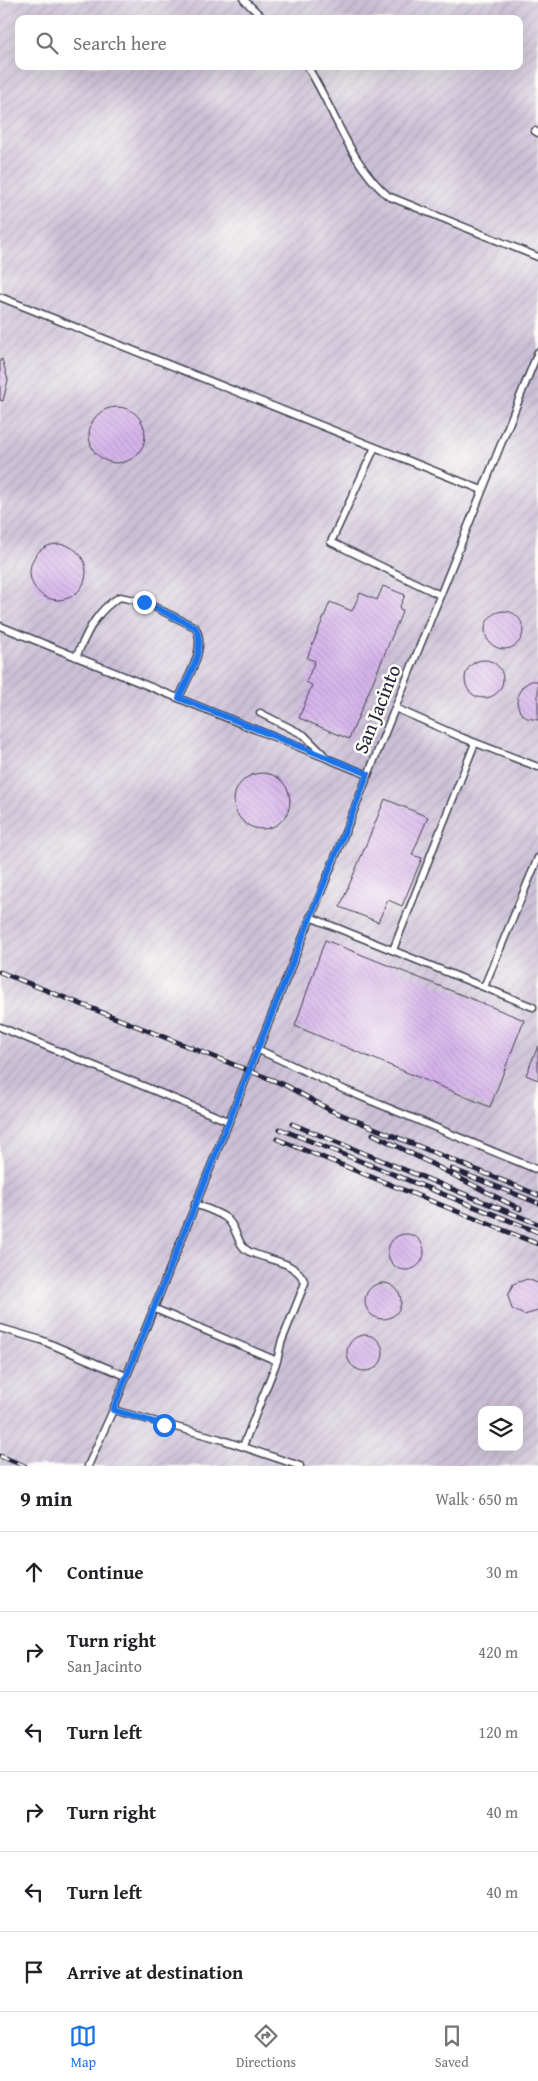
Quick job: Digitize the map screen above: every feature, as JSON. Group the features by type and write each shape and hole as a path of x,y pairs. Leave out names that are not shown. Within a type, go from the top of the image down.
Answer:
{"lane":[{"path":"244,0 260,15"},
{"path":"310,70 318,83 342,137 375,184 388,196 538,257"},
{"path":"0,297 482,490"},
{"name":"San Jacinto","path":"88,1466 113,1410 538,352"},
{"path":"375,447 331,542 440,595"},
{"path":"76,657 93,622 103,608 120,598 144,602 195,627 200,635 201,645 179,698"},
{"path":"0,626 368,774"},
{"path":"395,708 475,743 538,767"},
{"path":"260,713 304,735 327,758"},
{"path":"393,950 475,743"},
{"path":"484,987 535,875 538,858"},
{"path":"310,917 533,1007"},
{"path":"0,1027 228,1121"},
{"path":"257,1049 345,1090 538,1170"},
{"path":"195,1204 227,1219 240,1243 249,1252 289,1265 304,1279 305,1283 244,1446"},
{"path":"154,1308 277,1361"},
{"path":"0,1328 41,1340 126,1376"},
{"path":"113,1410 244,1446 300,1466"}],"shaded area":[{"path":"0,0 538,0 538,1466 0,1466"}],"building":[{"path":"2,359 8,380 3,401 0,400 0,360"},
{"path":"117,407 128,409 137,415 143,424 145,435 143,446 137,455 128,461 117,463 106,461 97,455 91,446 89,435 91,424 97,415 106,409"},
{"path":"58,544 69,546 78,552 84,561 86,572 84,583 78,592 69,598 58,600 47,598 38,592 32,583 30,572 32,561 38,552 47,546"},
{"path":"383,586 405,595 399,609 403,610 349,739 299,718 312,685 306,682 315,661 307,658 330,602 352,611 360,593 377,600"},
{"path":"504,611 518,616 523,630 518,644 504,649 490,644 485,630 490,616"},
{"path":"484,660 498,665 503,679 498,693 484,698 470,693 465,679 470,665"},
{"path":"531,681 538,681 538,720 527,718 520,712 517,703 518,694 523,686"},
{"path":"262,773 273,775 282,781 288,790 290,801 288,812 282,821 273,827 262,829 251,827 242,821 236,812 234,801 236,790 242,781 251,775"},
{"path":"385,799 428,817 412,855 422,858 402,906 388,900 378,922 340,907"},
{"path":"325,940 524,1020 490,1107 295,1026"},
{"path":"538,1046 538,1080 526,1075"},
{"path":"406,1234 413,1235 419,1239 423,1245 423,1259 419,1265 413,1269 406,1270 399,1269 393,1265 389,1259 388,1252 389,1245 393,1239 399,1235"},
{"path":"527,1279 538,1283 538,1311 524,1315 512,1309 508,1296 513,1284"},
{"path":"383,1283 390,1284 396,1288 400,1294 400,1308 396,1314 390,1318 383,1319 376,1318 370,1314 366,1308 365,1301 366,1294 370,1288 376,1284"},
{"path":"365,1335 372,1336 378,1340 382,1346 382,1360 378,1366 372,1370 365,1371 358,1370 352,1366 348,1360 347,1353 348,1346 352,1340 358,1336"}],"railway":[{"path":"0,972 285,1085 330,1110 538,1195"},
{"path":"292,1124 538,1224"},
{"path":"280,1129 538,1232"},
{"path":"373,1134 520,1209"},
{"path":"277,1139 538,1244"},
{"path":"452,1169 538,1203"},
{"path":"0,1456 25,1466"}],"route":[{"path":"144,602 195,627 200,635 201,645 179,698 368,774 113,1410 164,1425"}]}
